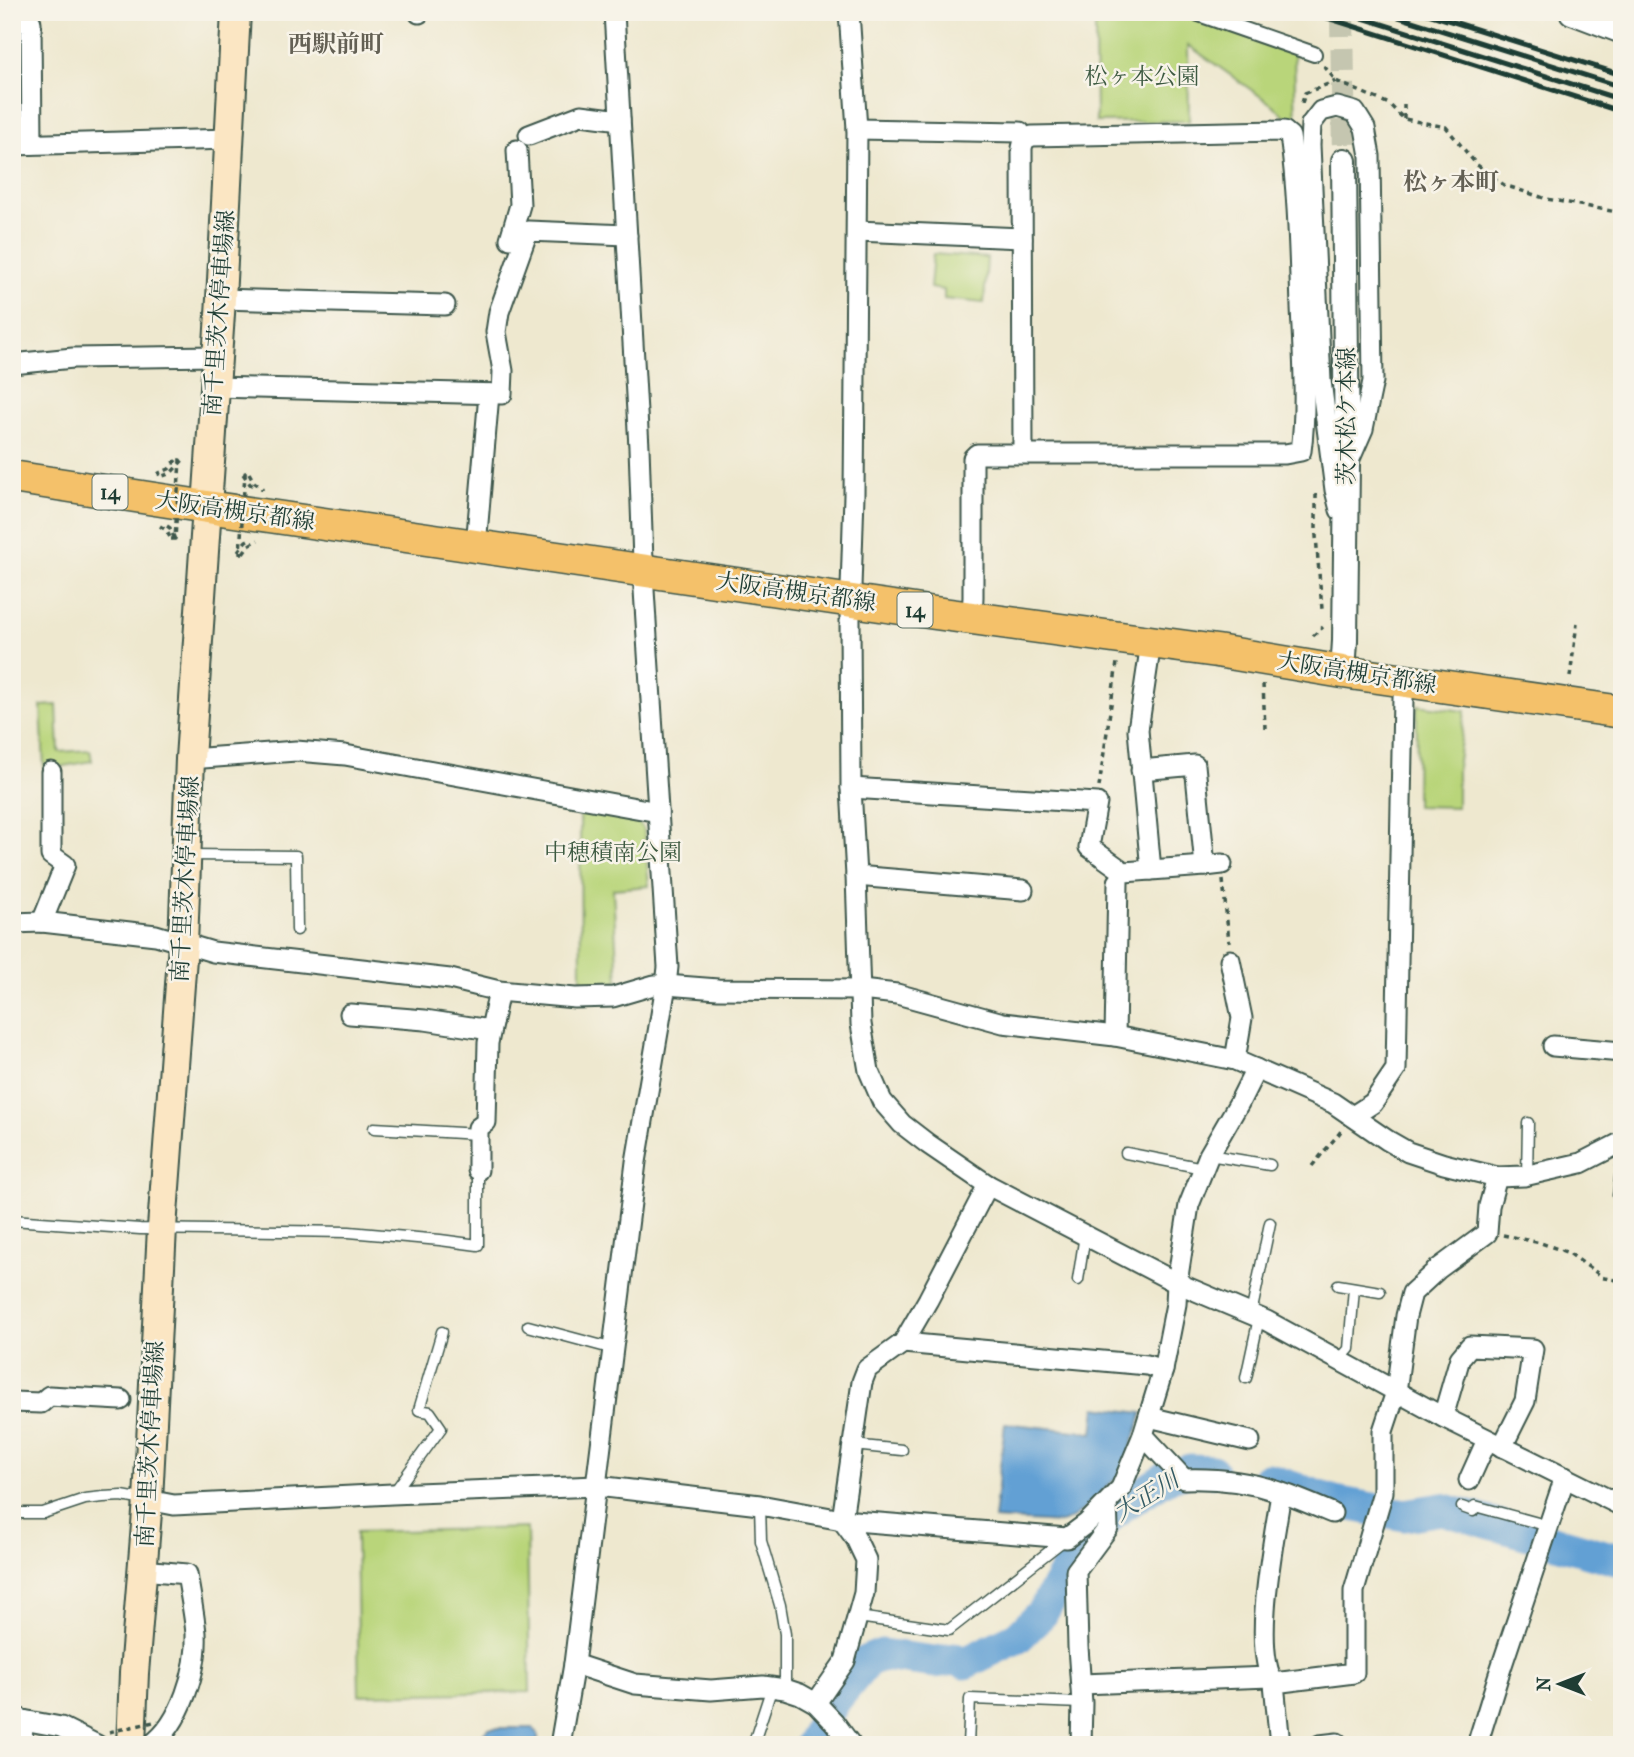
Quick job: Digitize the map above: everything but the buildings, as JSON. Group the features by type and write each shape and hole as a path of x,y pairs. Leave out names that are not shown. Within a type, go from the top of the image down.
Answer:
{"main road":[{"name":"南千里茨木停車場線","path":"112,1740 142,1570 148,1500 162,1228 187,855 192,504 215,387 236,12"},
{"name":"大阪高槻京都線","path":"12,477 1622,712"}],"street":[{"path":"560,1745 574,1664 636,1162 668,967 643,570 639,447 614,12"},
{"path":"849,12 857,129 854,507 850,600 851,788 861,1024 869,1071 882,1101 902,1124 988,1185 1177,1283 1255,1316 1495,1444 1622,1506"},
{"path":"1193,12 1314,54"},
{"path":"1572,12 1622,31"},
{"path":"12,21 31,22 32,144"},
{"path":"1346,535 1335,490 1321,381 1310,145 1311,124 1321,111 1337,107 1355,112 1365,128 1370,156 1373,381 1363,429 1347,464"},
{"path":"215,387 502,394 503,370 496,332 517,234 523,143 581,115 621,120"},
{"path":"857,129 1020,132 1024,140 1023,454"},
{"path":"971,617 973,458 977,454 1285,454 1301,452 1303,435 1303,341 1298,228 1290,136 1284,131 1275,130 1032,136 1024,140"},
{"path":"12,145 230,139"},
{"name":"茨木松ケ本線","path":"1343,672 1347,464 1344,161"},
{"path":"857,231 1022,237"},
{"path":"517,234 627,235"},
{"path":"221,299 445,304"},
{"path":"12,364 73,358 216,356"},
{"path":"476,546 489,394"},
{"path":"1151,643 1138,730 1151,870"},
{"path":"1353,1116 1373,1103 1395,1069 1405,681"},
{"path":"190,759 296,751 345,755 658,812"},
{"path":"851,788 1097,803 1088,847 1124,872 1213,865 1195,765 1141,770"},
{"path":"42,922 65,865 51,855 51,772"},
{"path":"856,876 1023,890"},
{"path":"1115,1036 1118,882"},
{"path":"12,923 42,922 156,935 213,951 450,979 499,991 575,998 613,997 654,985 718,989 861,990 897,994 1003,1023 1115,1036 1235,1060 1333,1103 1408,1152 1497,1177 1527,1175 1619,1153"},
{"path":"1230,960 1242,1018 1235,1060"},
{"path":"478,1170 478,1128 486,1122 488,1043 499,991"},
{"path":"350,1014 425,1020 490,1030"},
{"path":"1553,1046 1622,1052"},
{"path":"1081,1745 1076,1571 1121,1488 1146,1426 1163,1370 1176,1304 1189,1205 1206,1161 1256,1069"},
{"path":"1081,1693 1354,1673 1354,1591 1383,1492 1383,1431 1395,1392 1412,1293 1438,1269 1487,1233 1489,1206 1497,1177"},
{"path":"824,1711 845,1661 864,1593 866,1560 856,1539 842,1520 862,1382 867,1369 903,1343 988,1185"},
{"path":"903,1343 1147,1365 1163,1370"},
{"path":"1443,1417 1460,1358 1470,1346 1533,1349 1525,1401 1469,1480"},
{"path":"12,1402 41,1403 49,1396 121,1400"},
{"path":"1146,1426 1250,1441"},
{"path":"1146,1426 1177,1472 1240,1482 1281,1493 1332,1513"},
{"path":"1477,1745 1565,1477"},
{"path":"148,1500 174,1505 597,1486 760,1505 842,1520 1068,1538 1087,1523 1108,1513"},
{"path":"1280,1745 1272,1680 1265,1650 1265,1613 1281,1493"},
{"path":"142,1570 187,1574 196,1636 192,1670 181,1708 170,1726 151,1745"},
{"path":"574,1664 635,1684 711,1689 779,1688 800,1694 824,1711 851,1745"},
{"path":"22,1745 17,1718 112,1740"}],"lane":[{"path":"187,855 296,856 297,930"},
{"path":"1527,1175 1528,1123"},
{"path":"374,1128 478,1134"},
{"path":"1126,1153 1270,1165"},
{"path":"1619,1153 1618,1196 1622,1197"},
{"path":"12,1220 140,1229 349,1232 478,1245 478,1170"},
{"path":"1247,1378 1270,1223"},
{"path":"1077,1280 1085,1236"},
{"path":"1338,1285 1380,1292"},
{"path":"1338,1361 1349,1349 1354,1288"},
{"path":"528,1326 614,1349"},
{"path":"392,1494 442,1429 430,1412 419,1410 442,1332"},
{"path":"853,1445 902,1450"},
{"path":"12,1513 43,1513 85,1499 103,1497 122,1496 148,1500"},
{"path":"753,1745 779,1688 785,1634 780,1605 761,1541 760,1505"},
{"path":"1462,1507 1474,1511 1475,1506 1545,1535"},
{"path":"858,1617 949,1630 1068,1538"},
{"path":"968,1745 970,1699 1081,1693"}],"path":[{"path":"1314,54 1336,81 1389,104 1404,119 1446,127 1476,164 1504,185 1547,199 1622,212"},
{"path":"1404,99 1404,119"},
{"path":"183,460 177,467 171,473 160,477 159,473 169,469 176,460 180,460 179,474 178,488 192,504 243,510"},
{"path":"238,551 246,541 257,536 258,539 240,553 241,542 241,531 243,510 244,485 245,473 249,473 254,482 262,488 261,492 250,484 243,474"},
{"path":"176,542 173,535 170,527 159,520 157,524 166,530 170,539 175,539 192,504"},
{"path":"1570,677 1577,623"},
{"path":"1097,803 1118,656"},
{"path":"1263,679 1265,728"},
{"path":"1213,865 1230,960"},
{"path":"1312,1166 1353,1116"},
{"path":"1487,1233 1541,1242 1569,1253 1604,1278 1622,1281"},
{"path":"112,1740 158,1721"}],"green space":[{"name":"松ヶ本公園","path":"1053,12 1179,12 1294,52 1296,127 1274,106 1188,45 1189,121 1096,122 1095,20 1053,19"},
{"path":"933,254 987,258 984,303 944,299 944,290 930,288"},
{"path":"57,705 59,752 90,750 92,761 44,768 41,706"},
{"path":"1417,705 1465,711 1457,768 1457,807 1416,806"},
{"name":"中穂積南公園","path":"580,812 638,822 644,830 649,886 613,889 618,982 593,988 581,981"},
{"path":"527,1528 530,1692 359,1695 356,1532"}],"water":[{"path":"1096,1407 1143,1413 1120,1479 1113,1481 1082,1511 1061,1523 994,1519 1005,1423 1093,1433"},
{"path":"488,1728 533,1728 538,1734 538,1742 482,1742 483,1734"}],"waterway":[{"name":"大正川","path":"810,1745 835,1700 867,1661 882,1655 935,1662 955,1659 965,1663 1018,1637 1042,1613 1081,1544 1118,1509 1167,1477 1190,1470 1212,1471"},
{"name":"大正川","path":"1268,1479 1335,1502 1405,1515 1442,1509 1622,1561"}],"tunnel":[{"path":"1342,12 1344,161"}],"railway":[{"path":"1309,12 1622,112"},
{"path":"1344,12 1622,100"},
{"path":"1383,12 1622,87"},
{"path":"1422,12 1622,75"}],"district":[{"name":"西駅前町","path":"336,44"},
{"name":"松ヶ本町","path":"1451,182"}]}
